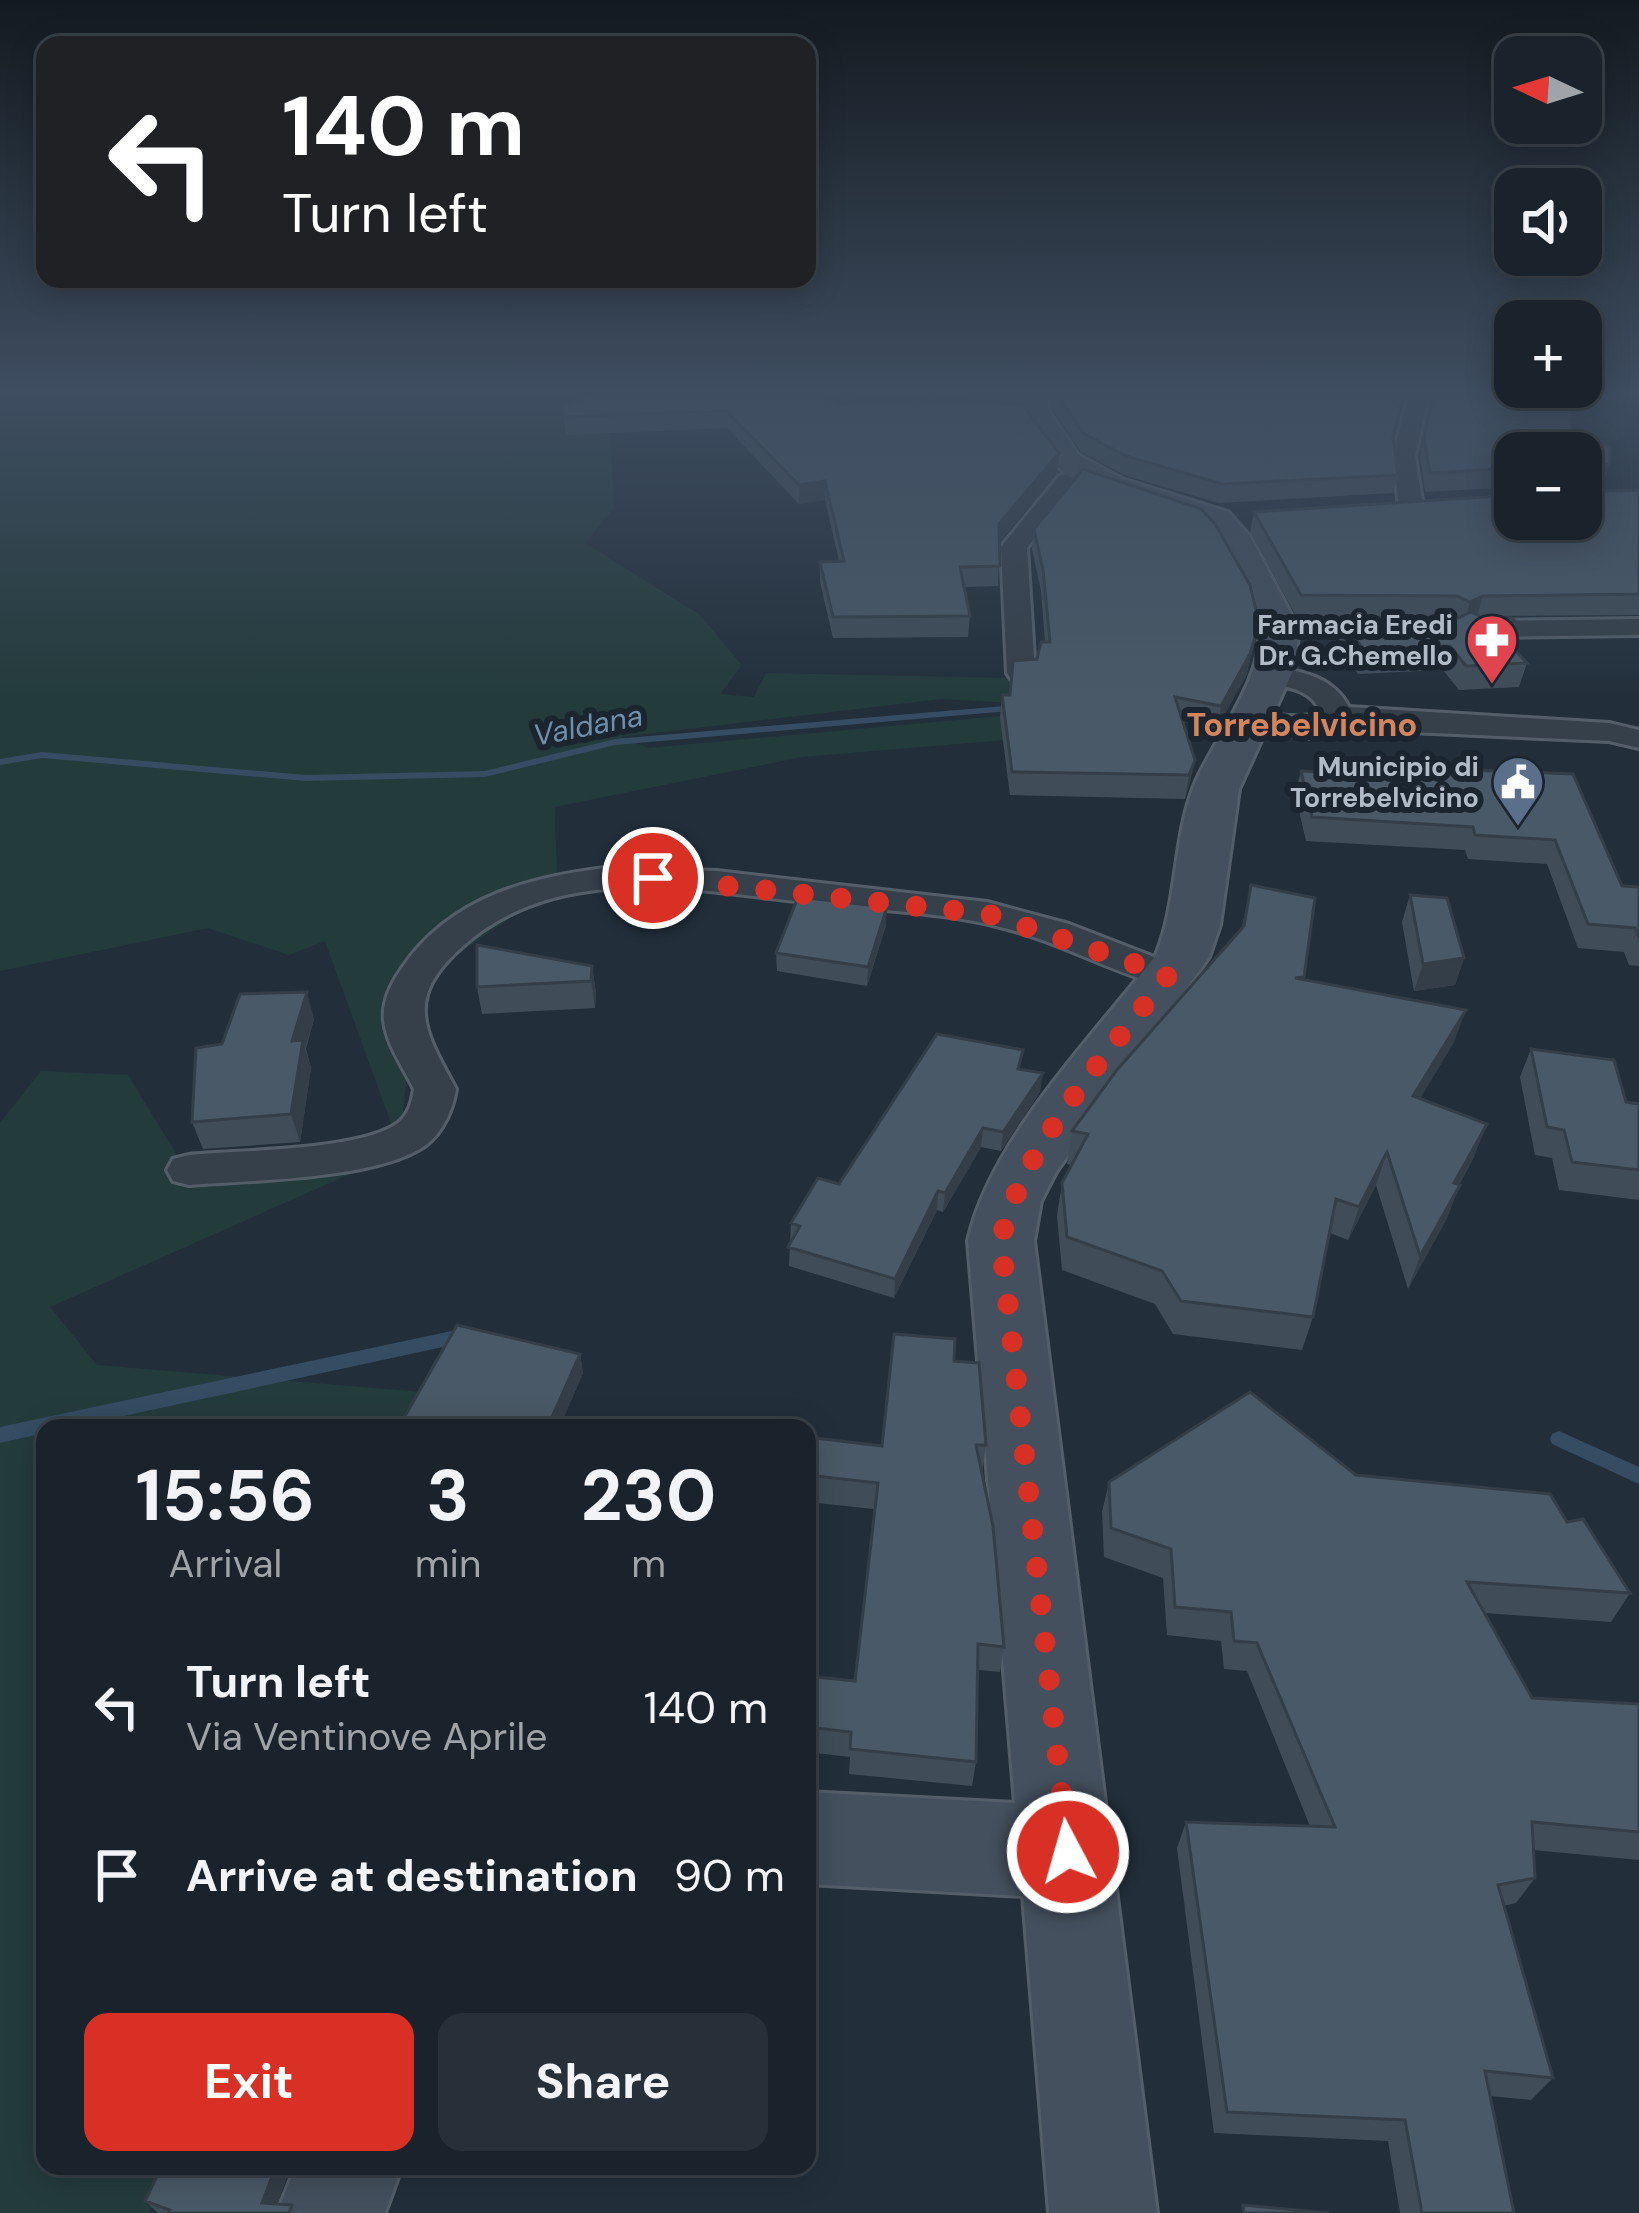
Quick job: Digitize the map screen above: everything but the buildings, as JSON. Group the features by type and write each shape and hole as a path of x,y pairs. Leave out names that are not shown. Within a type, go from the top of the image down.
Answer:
{"main road":[{"path":"1137,492 1216,519 1260,517"},
{"path":"1371,510 1453,505"},
{"path":"1103,2213 1001,1241 1009,1201 1029,1163 1182,957 1193,925 1216,789 1279,652 1278,628 1233,538 1216,519"},
{"path":"816,1838 1068,1852"},
{"path":"331,2213 346,2175"}],"street":[{"path":"1021,673 1014,547 1057,492"},
{"path":"1409,492 1411,507"},
{"path":"1477,628 1639,627"},
{"path":"1278,628 1429,628"},
{"path":"1270,674 1315,686 1332,698 1336,714"},
{"path":"1247,724 1310,729 1336,714 1389,722 1610,732 1639,739"},
{"path":"189,1170 370,1150 410,1136 424,1122 435,1089 404,1027 412,978 441,944 483,913 549,887 653,878 956,908 1017,920 1168,975"}],"green space":[{"path":"0,492 613,492 614,508 585,543 700,615 742,665 720,694 754,697 766,673 1016,678 1065,706 942,699 621,737 648,748 1012,715 1005,740 802,757 555,807 557,887 418,980 399,1145 325,941 289,955 208,928 0,971"},
{"path":"41,1071 128,1075 192,1180 368,1166 50,1307 97,1365 422,1392 411,1419 36,1419 36,2175 168,2175 149,2213 0,2213 0,1123"}],"waterway":[{"name":"Valdana","path":"0,762 42,755 306,778 485,774 615,742 1016,708"},
{"path":"75,1419 466,1335"},
{"path":"0,1435 36,1427"},
{"path":"1559,1439 1639,1476"}],"place":[{"name":"Farmacia Eredi Dr. G.Chemello","path":"1492,686"},
{"name":"Municipio di Torrebelvicino","path":"1518,828"}],"district":[{"name":"Torrebelvicino","path":"1302,724"}],"route":[{"path":"653,878 988,914 1045,929 1168,975 1029,1163 1009,1201 1001,1241 1068,1852"}]}
